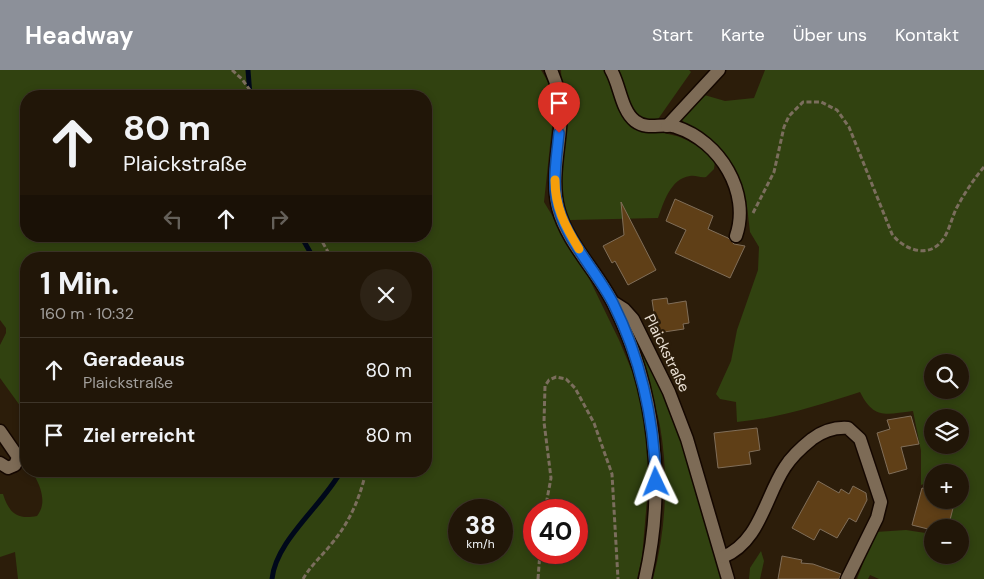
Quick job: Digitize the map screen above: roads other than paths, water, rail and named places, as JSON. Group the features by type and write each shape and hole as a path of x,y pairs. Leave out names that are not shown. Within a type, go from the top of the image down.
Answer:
{"street":[{"name":"Plaickstraße","path":"551,70 561,108 555,182 558,208 567,230 612,302 629,314 669,392 687,439 724,557 728,579"},
{"path":"611,70 633,120 643,125 676,127 712,149 728,171 739,196 742,210 736,236"},
{"path":"667,126 719,70"},
{"path":"612,302 630,342 647,398 655,453 655,512 645,579"},
{"path":"630,342 632,333 639,334 644,340"},
{"path":"724,557 738,550 747,540 763,513 785,467 794,455 819,435 832,429 848,428 860,439 882,502 877,518 847,579"},
{"path":"0,430 18,457 12,467 5,468 0,463"}],"waterway":[{"path":"248,70 250,90"},
{"path":"304,242 310,252"},
{"path":"272,579 275,565 282,550 337,477"}]}
